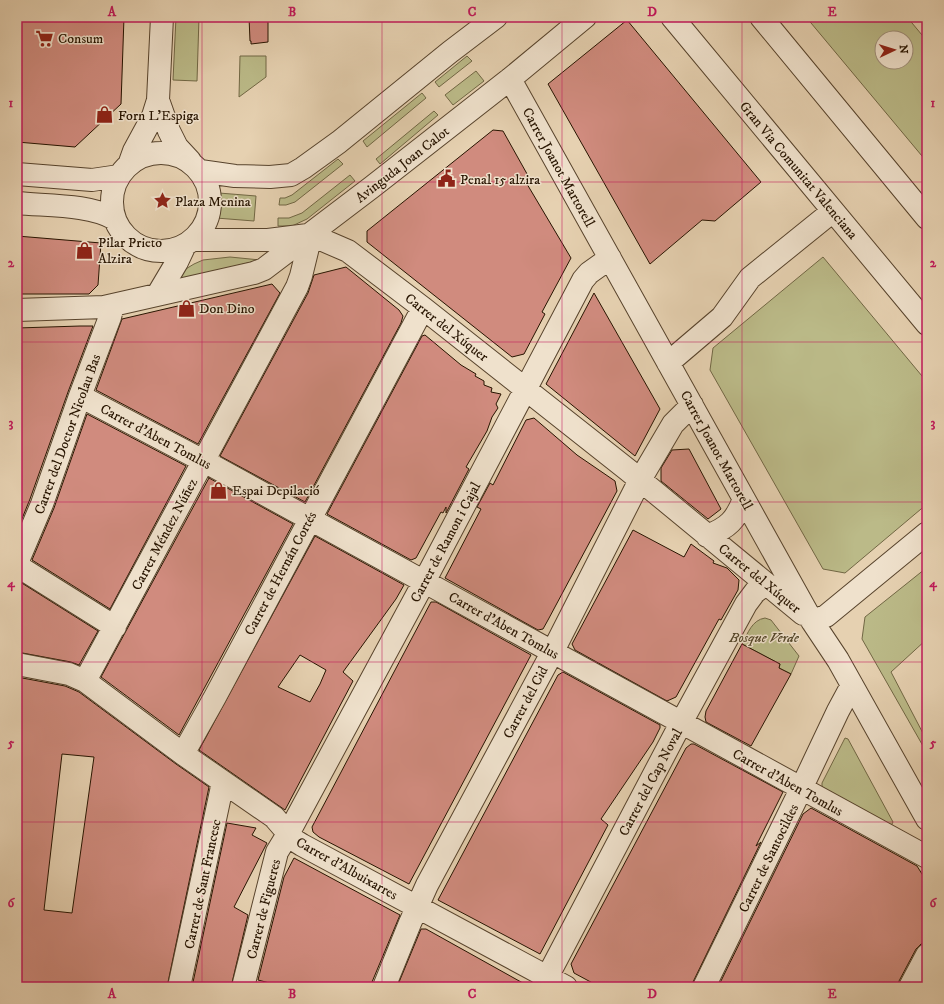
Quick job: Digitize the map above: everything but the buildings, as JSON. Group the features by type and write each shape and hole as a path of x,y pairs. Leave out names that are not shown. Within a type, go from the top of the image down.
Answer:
{"street":[{"path":"162,17 158,100 153,116 114,186 112,208 115,219 121,230 128,239 144,248 161,251 173,250 189,243 268,240 311,235"},
{"path":"17,174 92,180 124,170 140,157 153,153 166,152 179,156 195,166 235,176 270,177 290,175 303,168 339,142 496,17"},
{"name":"Avinguda Joan Calot","path":"311,235 510,79 585,17"},
{"name":"Gran Via Comunitat Valenciana","path":"672,17 927,324"},
{"path":"761,17 927,218"},
{"name":"Carrer Joanot Martorell","path":"510,79 812,621 838,660 927,819"},
{"path":"158,100 169,131 177,147 206,180 211,201 210,212 203,227 189,243 158,294"},
{"path":"17,204 80,208 106,213 115,219"},
{"path":"668,363 722,317 750,278 833,211"},
{"path":"17,310 96,308 254,273 264,269 311,235"},
{"name":"Carrer del Xúquer","path":"311,235 348,251 423,308 640,480 812,621"},
{"name":"Carrer Méndez Núñez","path":"85,681 297,287 311,235"},
{"name":"Carrer de Ramon i Cajal","path":"288,834 424,582 583,280 589,273 610,258"},
{"name":"Carrer del Doctor Nicolau Bas","path":"17,563 42,504 110,317 113,305"},
{"name":"Carrer de Hernán Cortés","path":"183,754 423,308"},
{"name":"Carrer d'Aben Tomlus","path":"80,396 204,461 927,857"},
{"name":"Carrer del Cid","path":"384,987 427,885 553,651 640,480 673,424 692,405"},
{"name":"Carrer del Xúquer","path":"707,536 719,532 729,524 740,510 744,499"},
{"path":"812,621 826,616 927,533"},
{"path":"17,563 24,570 115,627"},
{"name":"Carrer del Cap Noval","path":"544,982 681,723 746,604 755,592 766,584"},
{"name":"Carrer d'Albuixarres","path":"17,664 69,674 85,681 183,754 274,817 294,840 417,907 544,982 566,987"},
{"name":"Carrer de Santocildes","path":"704,987 852,685"},
{"name":"Carrer de Sant Francesc","path":"179,987 224,782"},
{"name":"Carrer de Figueres","path":"243,987 277,852 288,834"},
{"path":"910,987 927,955"}],"green space":[{"path":"176,17 199,17 197,81 173,80"},
{"path":"806,17 907,17 927,41 927,162"},
{"path":"240,56 266,56 266,77 239,97"},
{"path":"467,56 472,61 439,87 435,82"},
{"path":"476,71 484,81 453,105 445,95"},
{"path":"422,93 426,98 367,147 363,141"},
{"path":"434,111 438,115 380,164 376,159"},
{"path":"338,159 343,164 295,202 286,205 279,205 280,198 285,198 292,195"},
{"path":"350,175 355,181 307,219 292,226 278,226 278,218 289,218 302,213"},
{"path":"219,193 256,196 254,221 216,218"},
{"path":"230,257 260,260 174,281 179,273 203,260"},
{"path":"823,257 927,382 927,504 845,573 823,569 710,370 713,348"},
{"path":"925,569 927,572 927,639 891,672 927,741 927,753 862,639 865,617"},
{"name":"Bosque Verde","path":"765,618 771,620 799,656 791,674 779,668 780,664 742,644 748,631 754,624"},
{"path":"845,738 848,739 893,822 891,826 822,787 822,783"}],"place":[{"name":"Consum","path":"45,38"},
{"name":"Forn L'Espiga","path":"105,115"},
{"name":"Penal 15 alzira","path":"447,179"},
{"name":"Plaza Menina","path":"162,201"},
{"name":"Pilar Prieto Alzira","path":"85,250"},
{"name":"Don Dino","path":"186,308"},
{"name":"Espai Depilació","path":"219,490"}]}
